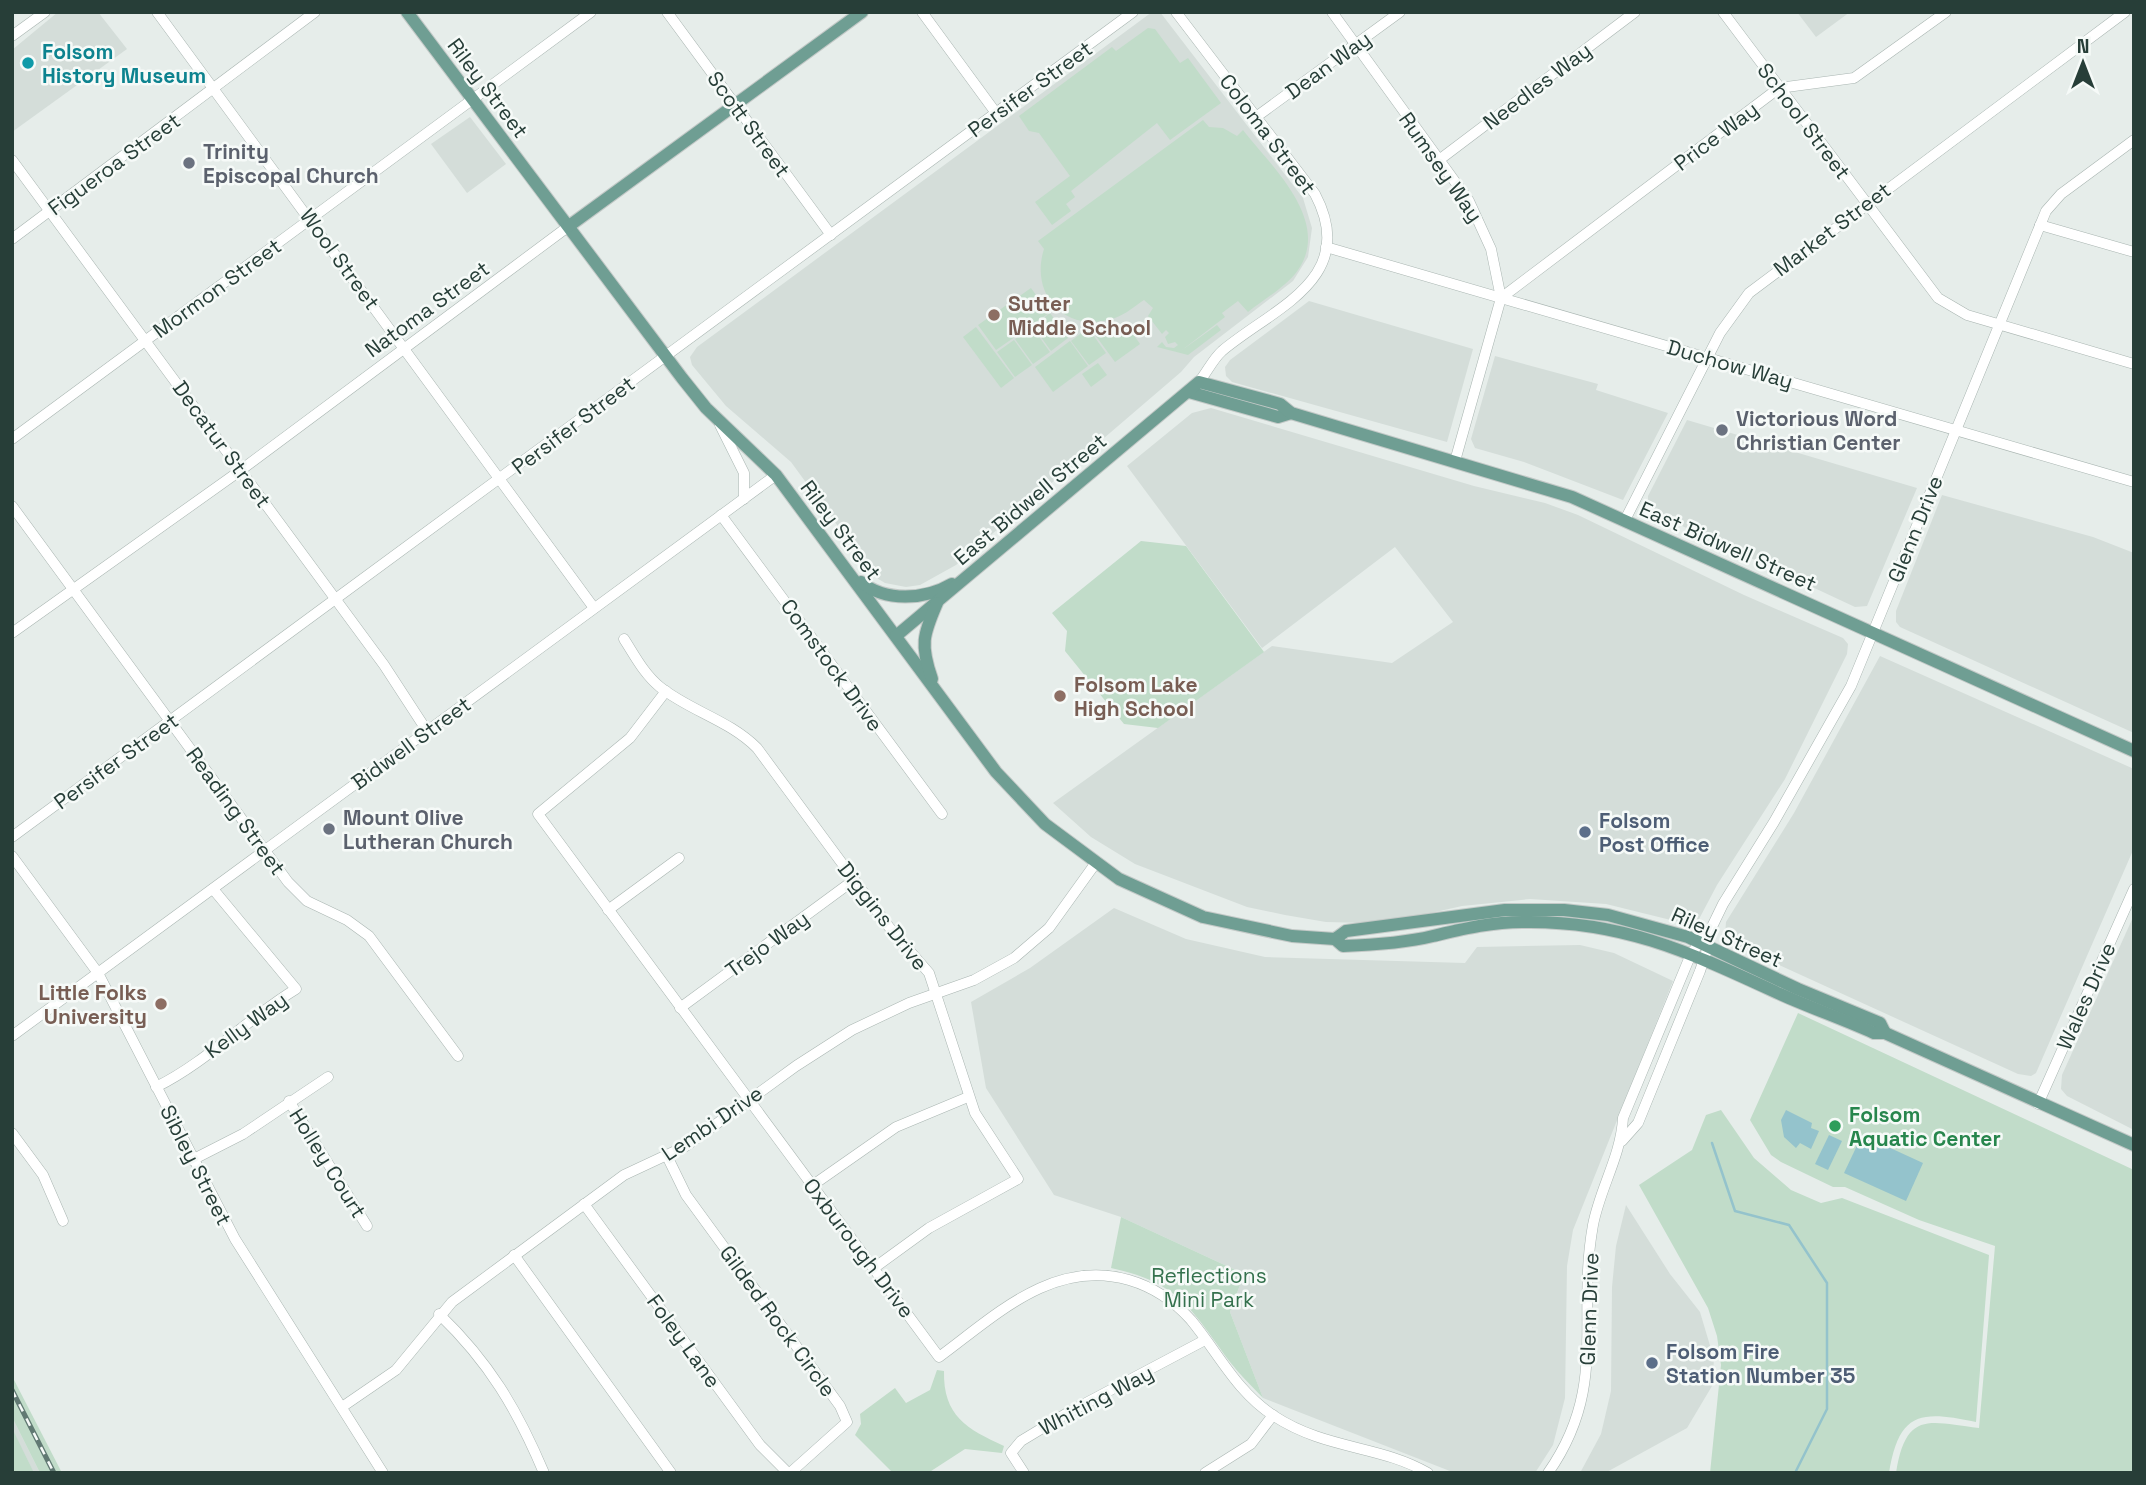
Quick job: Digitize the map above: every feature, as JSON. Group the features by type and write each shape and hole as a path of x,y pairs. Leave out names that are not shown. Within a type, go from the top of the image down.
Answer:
{"main road":[{"name":"Riley Street","path":"407,12 665,356 717,419 776,475 1016,795 1045,824 1095,864 1146,893 1203,917 1264,932 1335,939 1343,946 1432,936 1483,925 1552,922 1642,936 1691,954 1704,946"},
{"name":"Natoma Street","path":"569,226 862,12"},
{"name":"East Bidwell Street","path":"895,636 1199,382 1280,404 1291,413 1549,488 2134,751"},
{"name":"East Bidwell Street","path":"1189,391 1278,417 1291,413"},
{"path":"841,562 872,591 892,597 914,596 945,588 973,571"},
{"path":"936,690 923,648 925,632 939,600"},
{"name":"Riley Street","path":"1335,939 1346,931 1506,910 1564,910 1636,921 1704,946 1874,1033 1885,1033 2134,1145"},
{"path":"1364,945 1373,937 1423,930 1439,920"}],"street":[{"path":"12,36 44,12"},
{"name":"Wool Street","path":"157,12 406,348 594,608"},
{"name":"Figueroa Street","path":"12,239 315,12"},
{"name":"Mormon Street","path":"12,439 592,12"},
{"name":"Scott Street","path":"667,12 831,235"},
{"path":"922,12 996,113"},
{"name":"Persifer Street","path":"12,837 1133,12"},
{"name":"Coloma Street","path":"1176,12 1315,194 1326,226 1326,247 1315,278 1305,291 1220,353 1199,382"},
{"name":"Rumsey Way","path":"1332,12 1469,201 1485,231 1501,298 1455,461"},
{"name":"Dean Way","path":"1256,117 1400,12"},
{"name":"Needles Way","path":"1440,160 1635,12"},
{"name":"School Street","path":"1723,12 1938,298 1967,315 2134,364"},
{"name":"Price Way","path":"1501,298 1779,88 1854,78 1947,12"},
{"name":"Market Street","path":"1625,520 1707,357 1728,319 1749,293 2125,12"},
{"name":"Glenn Drive","path":"1548,1473 1571,1433 1584,1391 1589,1353 1587,1287 1591,1236 1604,1185 1622,1141 1638,1123 1704,946 1850,686 2040,225 2055,199 2134,140"},
{"name":"Decatur Street","path":"12,160 336,600 427,731"},
{"path":"2040,225 2134,252"},
{"name":"Natoma Street","path":"12,634 241,470 569,226"},
{"name":"Duchow Way","path":"1326,247 2134,482"},
{"path":"717,419 744,473 744,499"},
{"name":"Bidwell Street","path":"12,1036 776,475"},
{"name":"Reading Street","path":"12,506 300,895 315,906 347,919 369,936 458,1056"},
{"name":"Comstock Drive","path":"721,516 942,814"},
{"name":"Diggins Drive","path":"624,639 648,674 666,691 734,728 757,748 889,927 920,960 937,992 968,1097 983,1129 1018,1179 929,1228 874,1268"},
{"name":"Oxburough Drive","path":"666,691 630,738 538,814 939,1357 1029,1293 1054,1282 1087,1275 1120,1278 1151,1289 1179,1308 1239,1387 1273,1415 1297,1430 1333,1444 1398,1460 1428,1473"},
{"name":"Sibley Street","path":"12,856 99,973 192,1160 263,1287 383,1473"},
{"path":"608,910 679,858"},
{"name":"Lembi Drive","path":"342,1407 396,1370 439,1314 514,1255 624,1175 667,1156 852,1030 994,970 1032,944 1063,910 1095,864"},
{"name":"Trejo Way","path":"680,1008 854,880"},
{"name":"Kelly Way","path":"156,1087 182,1072 265,1008 296,989 213,889"},
{"name":"Wales Drive","path":"2038,1104 2134,889"},
{"name":"Glenn Drive","path":"1622,1141 1623,1118 1691,954"},
{"path":"1638,1123 1636,1107 1646,1081 1644,1070"},
{"path":"192,1160 243,1135 289,1101 328,1077"},
{"path":"813,1185 896,1127 968,1097"},
{"name":"Holley Court","path":"289,1101 367,1226"},
{"path":"12,1133 43,1175 63,1220"},
{"name":"Gilded Rock Circle","path":"667,1156 686,1195 840,1406 847,1422 789,1473"},
{"name":"Foley Lane","path":"584,1204 760,1445 789,1473"},
{"path":"514,1255 671,1473"},
{"path":"439,1314 470,1345 513,1404 544,1473"},
{"name":"Whiting Way","path":"1024,1473 1011,1453 1021,1441 1069,1412 1205,1340"},
{"path":"1205,1473 1251,1444 1273,1415"},
{"path":"1395,1471 1398,1460"}],"shaded area":[{"path":"58,12 98,12 127,49 12,132 12,50"},
{"name":"Sutter Middle School","path":"1152,12 1160,12 1303,198 1312,228 1308,257 1293,281 1194,357 1181,372 956,565 920,585 906,587 885,583 875,577 791,462 726,406 692,365 690,357 697,347"},
{"path":"1797,12 1850,12 1816,37"},
{"path":"470,117 506,164 467,193 431,144"},
{"path":"1309,301 1473,349 1447,442 1232,382 1226,376 1225,367 1230,360"},
{"path":"1495,356 1598,384 1596,390 1668,413 1623,500 1524,462 1475,448 1471,439"},
{"path":"1211,408 1474,486 1545,503 1578,515 1744,595 1843,638 1848,644 1847,654 1785,779 1717,885 1698,921 1691,925 1606,904 1530,899 1462,906 1413,917 1366,923 1326,922 1285,915 1247,907 1135,864 1091,837 1053,803 1272,646 1392,663 1453,622 1395,547 1262,648 1127,466 1192,413"},
{"path":"1687,420 1917,488 1867,606 1855,607 1648,510 1648,496"},
{"path":"1942,495 2093,537 2134,553 2134,733 1900,627 1896,622 1896,611"},
{"path":"1880,656 2134,769 2134,848 2036,1073 2031,1076 2018,1074 1733,944 1725,935 1726,922 1794,813"},
{"path":"1114,908 1186,939 1265,957 1465,963 1477,947 1580,945 1614,953 1673,981 1573,1230 1567,1266 1565,1398 1553,1445 1535,1473 1455,1473 1263,1398 1230,1312 1244,1274 1121,1217 1054,1195 986,1088 971,1002 1030,968"},
{"path":"2134,915 2134,1130 2067,1096 2061,1089 2062,1075"},
{"path":"1626,1205 1670,1274 1700,1312 1714,1359 1712,1386 1687,1428 1605,1473 1580,1473 1601,1434 1611,1391 1612,1287 1616,1246"},
{"path":"12,1417 40,1473 12,1473"}],"green space":[{"path":"1148,28 1155,29 1180,63 1188,58 1221,103 1170,140 1157,123 1071,191 1075,197 1066,204 1071,211 1052,225 1035,202 1070,176 1039,133 1029,131 1019,116 1112,47 1116,51"},
{"path":"1203,120 1209,127 1223,128 1237,136 1243,130 1294,195 1308,233 1307,251 1298,270 1248,312 1238,301 1222,313 1225,317 1182,350 1217,325 1221,330 1188,355 1157,347 1162,342 1166,347 1174,348 1178,345 1175,342 1168,344 1165,337 1169,333 1166,330 1162,334 1148,316 1153,308 1144,300 1115,318 1098,322 1067,316 1056,308 1047,296 1042,282 1044,249 1038,241"},
{"path":"1031,288 1049,313 996,350 978,325"},
{"path":"1050,313 1068,338 1051,351 1033,326"},
{"path":"1109,321 1119,334 1129,328 1140,344 1115,362 1093,332"},
{"path":"976,327 1014,378 1001,388 963,337"},
{"path":"1032,327 1050,352 1033,364 1015,339"},
{"path":"1088,328 1106,353 1089,365 1071,341"},
{"path":"1014,340 1032,365 1015,377 997,352"},
{"path":"1070,341 1088,366 1053,392 1035,367"},
{"path":"1098,363 1107,375 1091,387 1082,374"},
{"path":"1141,541 1186,546 1264,652 1158,728 1124,724 1065,651 1067,631 1052,613"},
{"path":"1798,1013 2134,1170 2134,1473 1896,1473 1900,1453 1913,1429 1933,1423 1979,1428 1995,1246 1919,1220 1845,1187 1833,1187 1771,1155 1750,1120"},
{"path":"1721,1110 1754,1158 1791,1190 1821,1203 1842,1198 1989,1255 1976,1422 1940,1416 1915,1420 1899,1438 1889,1473 1710,1473 1721,1365 1717,1336 1708,1308 1639,1185 1692,1150 1706,1115"},
{"name":"Reflections Mini Park","path":"1121,1217 1244,1274 1230,1312 1263,1398 1234,1367 1182,1301 1153,1282 1111,1268"},
{"path":"937,1370 944,1371 948,1399 960,1419 968,1427 1004,1446 1002,1453 965,1449 928,1473 893,1473 855,1435 861,1424 860,1414 895,1388 906,1403 930,1390"},
{"path":"12,1376 62,1473 40,1473 12,1417"},
{"path":"12,1428 34,1473 12,1473"}],"water":[{"path":"1786,1110 1812,1123 1811,1128 1819,1131 1811,1149 1800,1143 1796,1148 1784,1137 1781,1120"},
{"path":"1829,1135 1842,1141 1828,1170 1815,1164"},
{"path":"1862,1135 1923,1163 1906,1201 1844,1173"}],"waterway":[{"path":"1712,1143 1735,1211 1789,1225 1827,1283 1827,1409 1795,1473"}],"railway":[{"path":"12,1390 54,1473"}],"place":[{"name":"Folsom History Museum","path":"28,63"},
{"name":"Trinity Episcopal Church","path":"189,163"},
{"name":"Sutter Middle School","path":"994,315"},
{"name":"Victorious Word Christian Center","path":"1722,430"},
{"name":"Folsom Lake High School","path":"1060,696"},
{"name":"Mount Olive Lutheran Church","path":"329,829"},
{"name":"Folsom Post Office","path":"1585,832"},
{"name":"Little Folks University","path":"161,1004"},
{"name":"Folsom Aquatic Center","path":"1835,1126"},
{"name":"Folsom Fire Station Number 35","path":"1652,1363"}]}
